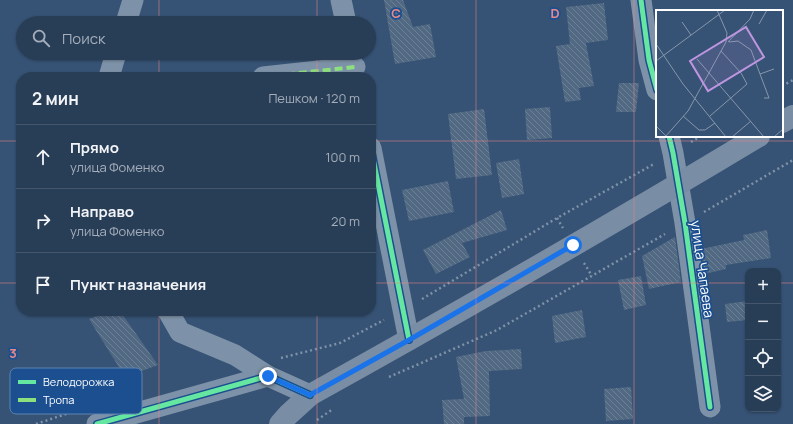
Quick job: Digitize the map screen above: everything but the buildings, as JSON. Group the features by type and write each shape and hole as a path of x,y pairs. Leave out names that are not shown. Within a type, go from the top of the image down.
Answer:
{"main road":[{"path":"783,121 793,116"},
{"path":"280,424 310,395 409,340 757,137"}],"street":[{"path":"128,16 133,0"},
{"path":"341,0 344,16"},
{"path":"641,0 649,60 656,86"},
{"path":"110,72 114,60"},
{"path":"305,72 355,66"},
{"name":"улица Чапаева","path":"671,144 686,231 710,407"},
{"path":"376,173 409,340"},
{"path":"171,316 180,332 235,355 268,376 310,395"},
{"path":"142,404 268,376"}],"path":[{"path":"783,85 793,80"},
{"path":"250,364 274,360 340,343 403,310 557,218 671,144 697,137"},
{"path":"386,378 497,330 592,276"},
{"path":"312,424 334,408"},
{"path":"36,424 92,415"}],"marked path":[{"path":"309,72 355,67"}],"cycle path":[{"path":"641,0 649,60 656,86"},
{"path":"669,137 685,223 710,407"},
{"path":"376,173 409,340"},
{"path":"142,411 268,376 310,395"},
{"path":"97,424 133,414"}],"route":[{"path":"268,376 310,395 409,340 573,245"}]}
